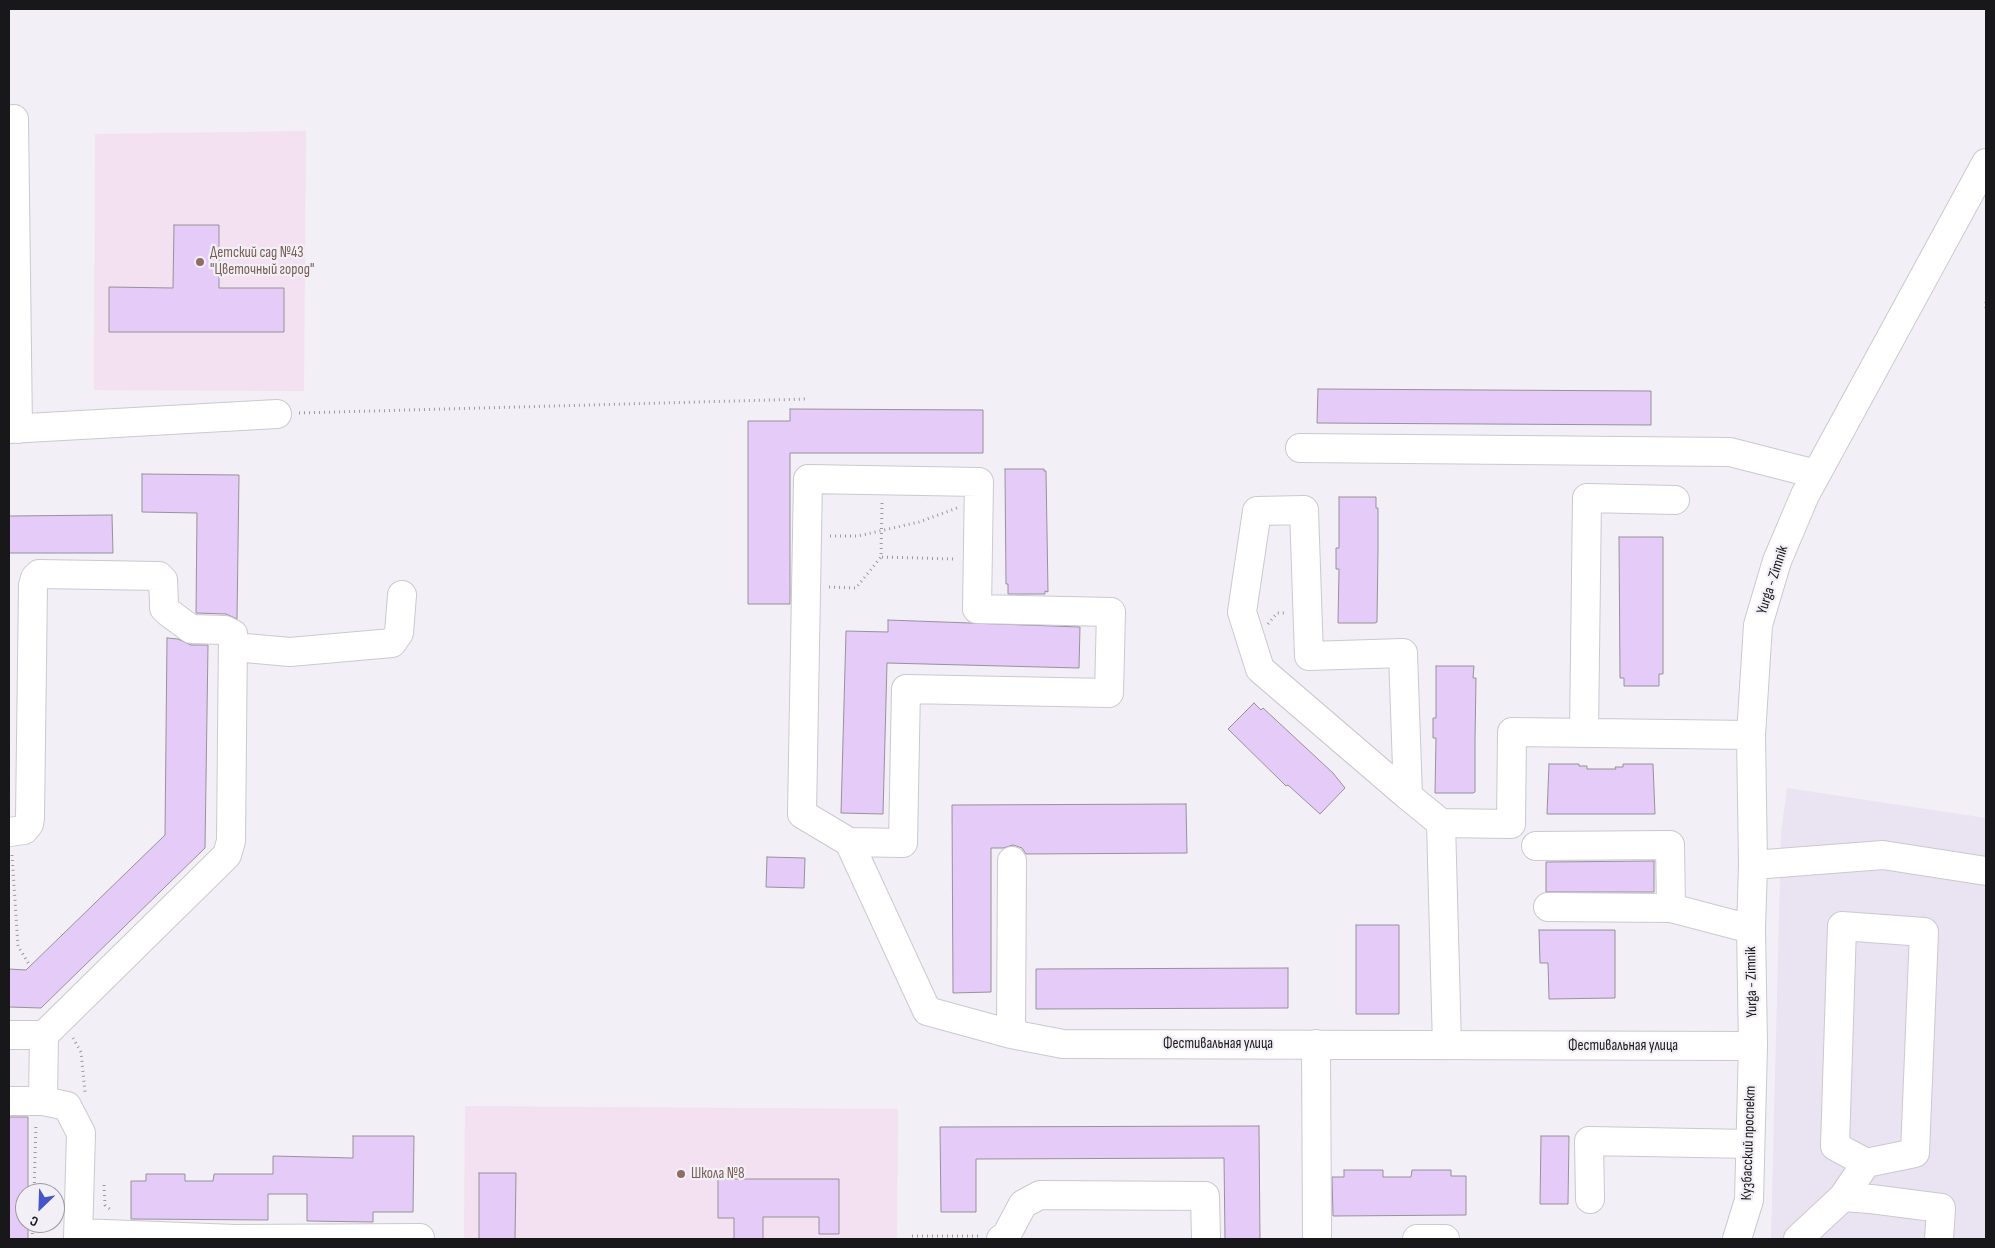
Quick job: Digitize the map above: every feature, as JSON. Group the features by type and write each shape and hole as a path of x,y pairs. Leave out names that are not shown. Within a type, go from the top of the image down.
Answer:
{"street":[{"path":"14,119 13,429 278,414"},
{"name":"Yurga - Zimnik","path":"1753,1046 1751,735 1758,626 1777,562 1805,495 1986,163"},
{"path":"1300,448 1730,452 1816,474"},
{"path":"808,478 979,482 979,500 977,610 1111,612 1109,693 906,689 903,843 849,842 802,814 808,478"},
{"path":"1584,732 1587,498 1675,500"},
{"path":"1408,796 1403,653 1309,656 1304,510 1257,511 1242,612 1260,669 1408,796 1440,823 1511,824 1512,732 1751,735"},
{"path":"9,1035 44,1035 227,855 231,840 233,634 230,631 191,629 168,612 164,603 163,580 159,576 39,574 34,578 30,818 29,824 24,830 10,832"},
{"path":"234,647 290,652 392,643 398,633 402,594"},
{"path":"1440,823 1447,1045"},
{"name":"Фестивальная улица","path":"849,842 927,1011 1011,1034 1063,1044 1753,1046"},
{"path":"1536,846 1670,845 1671,908"},
{"path":"1753,864 1883,855 1986,871"},
{"path":"1011,1034 1012,861"},
{"path":"1548,907 1671,908 1751,929"},
{"path":"1798,1239 1843,1197 1866,1163 1915,1153 1924,932 1842,926 1835,1146 1866,1163"},
{"path":"44,1035 55,1104 81,1133 78,1236 235,1239 420,1238"},
{"path":"1316,1044 1317,1239"},
{"name":"Кузбасский проспект","path":"1737,1239 1749,1200 1753,1046"},
{"path":"9,1101 55,1104"},
{"path":"1590,1199 1589,1141 1750,1144"},
{"path":"1004,1238 1024,1204 1040,1194 1205,1196 1206,1239"},
{"path":"1843,1197 1941,1208 1939,1239"},
{"path":"1417,1239 1445,1239"}],"path":[{"path":"1986,302 1986,312"},
{"path":"278,414 808,399"},
{"path":"806,587 856,588 881,557 882,480"},
{"path":"807,536 858,536 919,522 979,500"},
{"path":"881,557 978,559"},
{"path":"1252,645 1277,613 1308,612"},
{"path":"10,832 18,946 30,966"},
{"path":"104,1175 105,1205 113,1211"},
{"path":"910,1239 910,1236 1004,1238"}],"shaded area":[{"name":"Детский сад №43 \"Цветочный город\"","path":"306,131 304,391 94,390 95,134"},
{"path":"1787,788 1986,818 1986,1239 1771,1239 1781,833"},
{"name":"Школа №8","path":"465,1106 898,1109 897,1239 464,1239"}],"building":[{"path":"174,225 219,225 219,288 284,288 284,332 109,332 109,287 173,288"},
{"path":"1318,389 1651,391 1651,425 1317,423"},
{"path":"790,409 983,410 983,453 790,453 790,604 748,604 748,421 790,421"},
{"path":"1005,469 1044,469 1046,471 1048,592 1045,591 1045,594 1008,594 1008,584 1006,584"},
{"path":"142,474 239,475 237,619 226,614 196,613 197,513 142,512"},
{"path":"1339,497 1376,497 1376,508 1378,508 1378,550 1377,622 1375,623 1338,623 1339,569 1336,569 1336,548 1339,548"},
{"path":"112,515 113,553 9,553 9,516"},
{"path":"1619,537 1663,537 1663,674 1659,674 1659,686 1624,686 1624,678 1620,678"},
{"path":"888,620 1080,627 1079,668 887,663 883,814 841,813 846,631 888,632"},
{"path":"167,638 178,639 191,645 208,645 205,848 41,1008 9,1007 9,969 26,970 165,835"},
{"path":"1436,666 1474,666 1473,678 1476,678 1475,792 1473,793 1435,793 1436,738 1433,738 1433,718 1436,718"},
{"path":"1254,703 1261,710 1263,708 1333,773 1345,788 1320,814 1288,785 1286,786 1228,729"},
{"path":"1549,764 1579,764 1579,766 1587,766 1587,769 1616,769 1615,767 1623,767 1623,764 1653,764 1655,814 1547,814"},
{"path":"1186,804 1187,853 1026,854 1022,848 1013,845 1003,848 991,848 991,992 953,993 952,805"},
{"path":"767,857 805,858 804,888 766,887"},
{"path":"1654,861 1654,892 1546,892 1546,862"},
{"path":"1356,925 1399,925 1399,1014 1356,1014"},
{"path":"1539,930 1615,930 1615,998 1549,999 1548,963 1540,963"},
{"path":"1288,968 1288,1008 1036,1009 1036,969"},
{"path":"9,1117 28,1117 28,1183 15,1183 15,1233 28,1233 28,1239 9,1239"},
{"path":"1259,1126 1260,1239 1225,1239 1224,1158 976,1159 976,1212 941,1212 940,1127"},
{"path":"353,1136 414,1136 413,1212 373,1212 373,1222 307,1221 307,1194 268,1194 268,1220 131,1219 131,1181 146,1181 146,1174 185,1174 185,1181 213,1181 214,1174 273,1174 273,1156 353,1158"},
{"path":"1541,1136 1569,1136 1568,1204 1540,1204"},
{"path":"1344,1170 1383,1170 1383,1177 1411,1177 1412,1170 1451,1170 1451,1176 1466,1176 1466,1215 1333,1216 1332,1177 1344,1177"},
{"path":"479,1173 516,1173 515,1239 479,1239"},
{"path":"718,1179 839,1179 839,1234 819,1234 819,1217 763,1217 763,1239 734,1239 734,1218 718,1218"}],"place":[{"name":"Детский сад №43 \"Цветочный город\"","path":"200,262"},
{"name":"Школа №8","path":"681,1174"}]}
